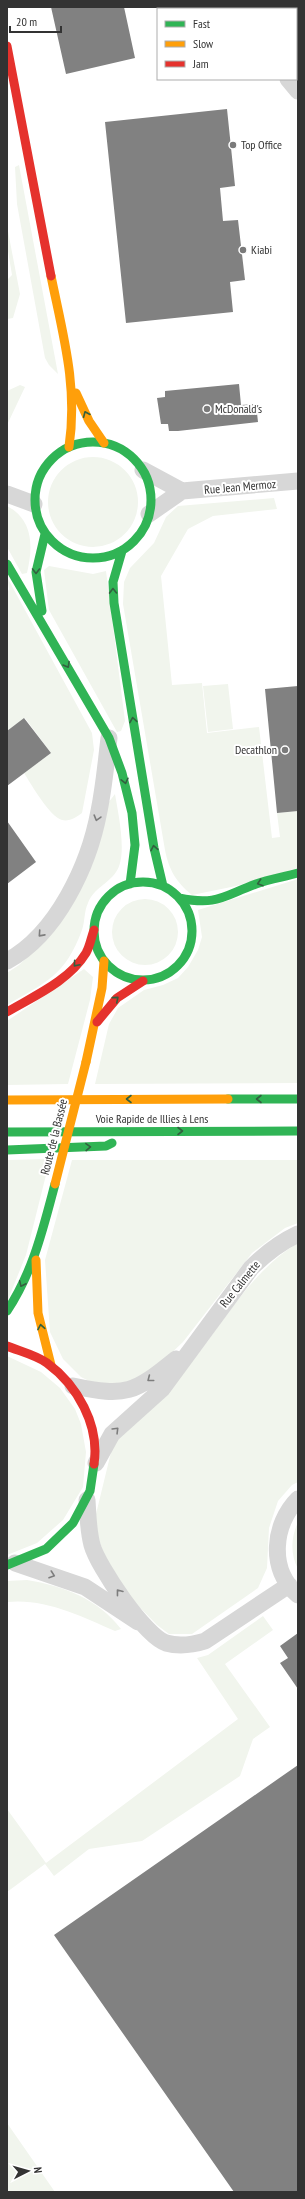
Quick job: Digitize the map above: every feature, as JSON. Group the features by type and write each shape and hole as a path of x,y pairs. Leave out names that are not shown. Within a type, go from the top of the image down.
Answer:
{"main road":[{"path":"7,46 72,382 73,420 69,447"},
{"path":"72,382 89,421 104,443"},
{"path":"86,442 104,443 119,448 132,458 142,470 149,484 151,499 150,514 139,535 122,551 106,557 89,559 78,556 57,546 45,534 38,520 34,504 36,486 43,470 54,456 69,447 86,442"},
{"path":"45,534 35,566 36,590 48,632"},
{"path":"122,551 113,582 114,603 154,848 163,886"},
{"path":"7,564 109,738 122,773 132,813 135,845 130,884"},
{"path":"179,898 197,902 219,900 256,884 298,872"},
{"path":"7,1012 49,987 71,970 86,953 94,930 97,914 105,901 116,890 130,884 146,882 163,886 179,898 191,918 193,933 190,948 183,961 172,972 158,979 144,981 122,975 104,961 96,946 94,930"},
{"name":"Route de la Bassée","path":"7,1311 13,1303 36,1255 96,1024 102,988 104,961"},
{"name":"Route de la Bassée","path":"96,1024 109,1004 121,994 144,981"},
{"path":"7,1100 298,1099"},
{"path":"7,1150 106,1146 141,1131"},
{"name":"Voie Rapide de Illies à Lens","path":"7,1132 298,1131"},
{"name":"Route de la Bassée","path":"36,1255 38,1313 42,1337 51,1365"},
{"path":"7,1346 34,1355 51,1365 73,1386 84,1403 91,1422 96,1443 96,1463 87,1500 72,1525 63,1536 40,1553 11,1564"}],"street":[{"path":"289,80 298,91"},
{"path":"142,470 182,491 150,514"},
{"name":"Rue Jean Mermoz","path":"182,491 298,481"},
{"path":"7,494 34,504"},
{"path":"7,961 40,935 65,902 85,862 99,812 109,738"},
{"name":"Rue Calmette","path":"96,1463 112,1434 162,1389 192,1346 251,1268 272,1248 298,1234"},
{"name":"Rue Calmette","path":"73,1386 100,1392 122,1392 143,1385 192,1346"},
{"path":"87,1500 89,1531 98,1559 113,1584 142,1624 154,1636 166,1643 179,1646 193,1645 205,1641 293,1590 282,1574 277,1551 279,1529 289,1508 298,1499"},
{"path":"11,1564 85,1587 142,1624"}],"shaded area":[{"path":"19,165 58,374 49,365 45,358 17,204 15,167"},
{"path":"7,226 20,294 13,318 7,319 7,280 12,275 7,245"},
{"path":"20,385 25,387 7,425 7,391"},
{"path":"93,457 110,460 125,470 135,485 138,502 135,519 125,534 110,544 93,547 76,544 61,534 51,519 48,502 51,485 61,470 76,460"},
{"path":"274,498 277,509 213,516 188,529 161,576 172,685 202,683 207,733 259,727 272,838 280,837 277,813 298,811 298,868 236,886 192,895 177,880 171,870 165,850 123,604 124,582 130,568 154,543 166,517 178,506"},
{"path":"7,506 16,512 27,527 30,554 27,573 22,574 7,547"},
{"path":"49,566 93,574 106,571 125,721 121,731 117,732 49,610 44,570"},
{"path":"7,577 92,733 94,750 82,813 70,820 62,820 57,818 52,813 41,800 24,773 51,753 25,718 7,731 7,594 9,589"},
{"path":"228,684 233,729 208,732 203,686"},
{"path":"115,794 122,845 120,865 113,876 97,890 88,903 82,930 69,958 61,968 53,976 33,990 7,1005 7,973 19,965 49,936 105,807"},
{"path":"298,879 298,1083 95,1084 109,1024 118,1008 144,990 163,985 178,978 188,967 198,950 202,937 198,910"},
{"path":"139,899 151,899 164,904 169,908 176,919 178,932 176,945 169,956 158,963 151,965 139,965 126,960 117,951 112,938 112,926 117,913 126,904"},
{"path":"84,969 93,977 90,1000 68,1084 7,1085 7,1021"},
{"path":"50,1159 26,1255 7,1302 7,1160"},
{"path":"72,1160 298,1160 298,1223 285,1228 252,1253 183,1342 162,1362 125,1385 91,1382 81,1377 63,1359 50,1332 45,1260"},
{"path":"298,1243 298,1482 292,1485 278,1501 269,1528 267,1568 258,1588 192,1634 169,1634 157,1625 124,1591 109,1568 96,1531 96,1514 113,1444 177,1380 250,1285 281,1255"},
{"path":"7,1356 41,1372 60,1388 75,1409 81,1424 86,1452 83,1487 63,1520 37,1543 7,1555"},
{"path":"298,1522 298,1569 295,1563 292,1546"},
{"path":"27,1580 67,1590 91,1602 112,1619 121,1629 115,1631 76,1614 49,1605 21,1601 7,1602 7,1581"},
{"path":"263,1616 273,1630 225,1664 270,1727 253,1739 240,1776 142,1841 89,1849 54,1876 45,1864 7,1892 7,1809 46,1863 238,1719 197,1658 208,1655"},
{"path":"7,2123 55,2192 7,2192"}],"building":[{"path":"51,7 124,7 135,58 66,74"},
{"path":"227,109 235,186 220,188 223,221 238,220 245,280 230,282 233,312 126,323 105,122"},
{"name":"McDonald's","path":"239,384 241,405 256,404 258,422 178,431 169,431 168,424 161,424 157,398 165,397 165,391"},
{"name":"Decathlon","path":"298,686 298,811 277,813 265,689"},
{"path":"24,718 51,753 7,786 7,731"},
{"path":"7,821 36,862 7,884"},
{"path":"298,1633 298,1689 280,1663 288,1658 280,1646"},
{"path":"298,1765 298,2192 234,2192 54,1935"}],"traffic: fast":[{"path":"93,442 115,446 134,459 147,478 151,500 147,522 134,541 115,554 93,558 71,554 52,541 39,522 35,500 39,478 52,459 71,446 93,442"},
{"path":"42,611 36,572 45,534"},
{"path":"122,551 113,582 114,603 154,848 163,886"},
{"path":"7,564 109,738 122,773 132,813 135,845 130,884"},
{"path":"179,898 202,901 211,900 227,896 261,882 298,873"},
{"path":"143,882 162,886 178,896 188,912 192,931 188,950 178,966 162,976 143,980 124,976 108,966 98,950 94,931 98,912 108,896 124,886 143,882"},
{"path":"228,1099 298,1099"},
{"path":"7,1132 298,1131"},
{"path":"7,1150 106,1146 112,1143"},
{"path":"7,1311 24,1281 30,1266 55,1184"},
{"path":"7,1565 46,1549 73,1523 90,1491 94,1464"}],"traffic: slow":[{"path":"51,276 68,361 72,403 69,447"},
{"path":"76,393 89,421 104,443"},
{"path":"86,1062 102,988 104,961"},
{"path":"55,1184 86,1062"},
{"path":"7,1100 228,1099"},
{"path":"36,1260 38,1313 51,1365"}],"traffic: jam":[{"path":"7,46 51,276"},
{"path":"7,1012 39,994 61,980 70,972 86,953 94,930"},
{"path":"97,1022 117,998 143,981"},
{"path":"7,1346 43,1360 58,1372 77,1394 90,1421 95,1449 94,1464"}],"place":[{"name":"Top Office","path":"233,145"},
{"name":"Kiabi","path":"243,250"},
{"name":"McDonald's","path":"207,409"},
{"name":"Decathlon","path":"285,750"}]}
